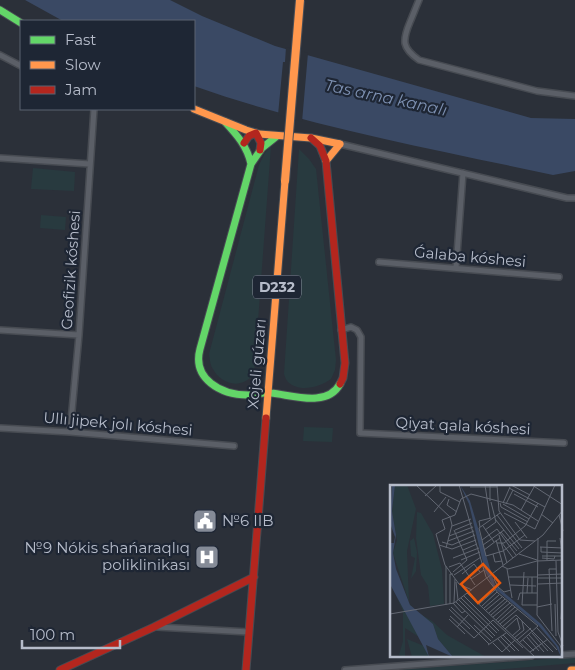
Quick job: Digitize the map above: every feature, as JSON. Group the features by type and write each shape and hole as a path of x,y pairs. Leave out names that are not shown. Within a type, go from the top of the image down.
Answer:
{"main road":[{"name":"Xojeli gúzarı","path":"246,670 300,0"},
{"path":"0,10 20,21"},
{"path":"195,109 256,133 311,138 340,144 326,161"},
{"path":"225,122 244,143 249,153 251,164"},
{"path":"244,143 249,136 256,133"},
{"path":"256,133 261,143 260,150"},
{"path":"277,136 260,150 251,164 198,358 206,380 216,387 238,395 246,396 269,392 297,398 321,397 332,392 340,384 344,373 345,363 326,161 320,146 311,138"},
{"path":"60,670 154,627 254,577"}],"street":[{"path":"419,0 404,36 406,48 418,60 537,91 575,96"},
{"path":"0,55 20,65"},
{"name":"Geofizik kóshesi","path":"70,432 79,335 94,110"},
{"path":"340,144 567,198 575,198"},
{"path":"0,158 90,164"},
{"path":"456,268 463,173"},
{"name":"Ǵalaba kóshesi","path":"379,262 559,277"},
{"name":"Qiyat qala kóshesi","path":"341,330 352,327 357,330 360,337 360,432 564,443"},
{"path":"0,330 79,335"},
{"name":"Ullı jipek jolı kóshesi","path":"0,428 234,446"},
{"path":"154,627 249,632"},
{"path":"562,654 575,654"},
{"path":"344,670 504,658"}],"shaded area":[{"path":"271,146 254,375 244,382 236,384 224,380 215,372 211,366 209,354 259,165"},
{"path":"299,149 316,169 336,360 335,370 331,379 310,388 293,385 288,382 284,374"},
{"path":"33,168 75,172 74,191 31,189"},
{"path":"41,215 66,217 65,230 40,228"},
{"path":"304,427 333,428 332,442 303,441"},
{"path":"575,657 575,663 494,670 394,670 562,658"}],"water":[{"name":"Tas arna kanalı","path":"25,0 170,0 202,16 275,46 531,118 575,119 575,171 553,175 372,136 282,114 195,86 195,20 61,20"}],"pier":[{"path":"286,47 308,53 302,122 278,115"}],"traffic: fast":[{"path":"0,10 20,22"},
{"path":"225,122 244,146 251,164"},
{"path":"277,136 262,148 251,164 200,349 200,369 211,383 228,392 238,394 268,393 318,398 327,396 340,384"}],"traffic: slow":[{"path":"285,181 300,0"},
{"path":"195,109 259,134 311,138 340,144"},
{"path":"326,161 340,144"},
{"path":"266,418 285,181"}],"traffic: jam":[{"path":"244,143 249,136 256,133 261,143 260,150"},
{"path":"311,138 320,146 326,161 345,363 343,378 340,384"},
{"path":"246,670 266,418"},
{"path":"60,670 154,627 254,577"}],"place":[{"name":"№6 IIB","path":"205,521"},
{"name":"№9 Nókis shańaraqlıq poliklinikası","path":"207,557"}]}
